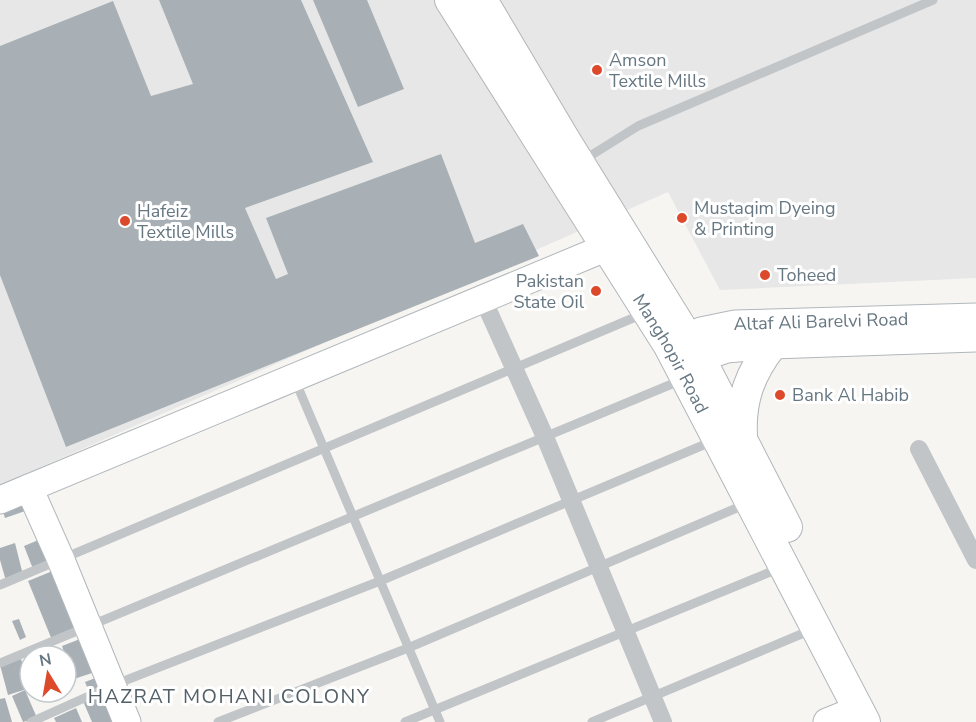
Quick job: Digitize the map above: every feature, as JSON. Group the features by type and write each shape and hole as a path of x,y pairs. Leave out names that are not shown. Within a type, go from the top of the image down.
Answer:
{"main road":[{"name":"Manghopir Road","path":"450,0 570,170 684,358 887,722"},
{"name":"Manghopir Road","path":"482,0 570,170 605,248 648,313 684,358"},
{"path":"730,439 741,418 747,389 759,361 772,345"},
{"name":"Manghopir Road","path":"730,439 751,502 862,715"}],"street":[{"path":"0,500 605,248"},
{"path":"483,299 545,437 663,722"},
{"name":"Altaf Ali Barelvi Road","path":"684,358 710,329 735,324 976,317"},
{"name":"Altaf Ali Barelvi Road","path":"684,358 727,349 772,345 976,338"},
{"path":"919,449 976,560"},
{"path":"29,488 127,722"},
{"path":"827,722 862,715"}],"lane":[{"path":"570,170 638,126 933,0"},
{"path":"0,585 648,313"},
{"path":"0,663 545,437 684,358"},
{"path":"294,378 440,722"},
{"path":"31,722 111,686 380,582 572,501 730,439"},
{"path":"218,722 408,648 751,502"},
{"path":"405,722 784,566"},
{"path":"592,722 816,628"}],"shaded area":[{"path":"0,0 976,0 976,278 720,290 668,192 0,485"}],"building":[{"name":"Hafeiz Textile Mills","path":"159,0 301,0 373,162 245,208 276,279 288,274 266,218 441,154 475,243 523,224 539,256 66,447 0,275 0,46 113,1 151,96 193,84"},
{"path":"313,0 367,0 404,89 358,107"},
{"path":"22,494 28,510 5,518 0,503"},
{"path":"41,539 50,563 33,569 24,546"},
{"path":"15,543 23,575 6,581 0,560 0,548"},
{"path":"55,570 79,630 52,640 28,581"},
{"path":"19,619 26,637 20,640 12,621"},
{"path":"80,639 92,673 78,678 78,644 67,644"},
{"path":"18,660 18,692 8,695 0,665"},
{"path":"98,677 102,687 89,692 85,682"},
{"path":"18,693 18,704 31,704 37,718 23,722 12,696"},
{"path":"100,694 103,699 110,695 116,722 92,722 83,701"},
{"path":"5,698 12,722 0,722 0,699"},
{"path":"76,708 82,722 56,722 54,718"}],"place":[{"name":"Amson Textile Mills","path":"597,70"},
{"name":"Mustaqim Dyeing & Printing","path":"682,218"},
{"name":"Hafeiz Textile Mills","path":"125,221"},
{"name":"Toheed","path":"765,275"},
{"name":"Pakistan State Oil","path":"596,291"},
{"name":"Bank Al Habib","path":"780,395"}],"district":[{"name":"HAZRAT MOHANI COLONY","path":"229,696"}]}
